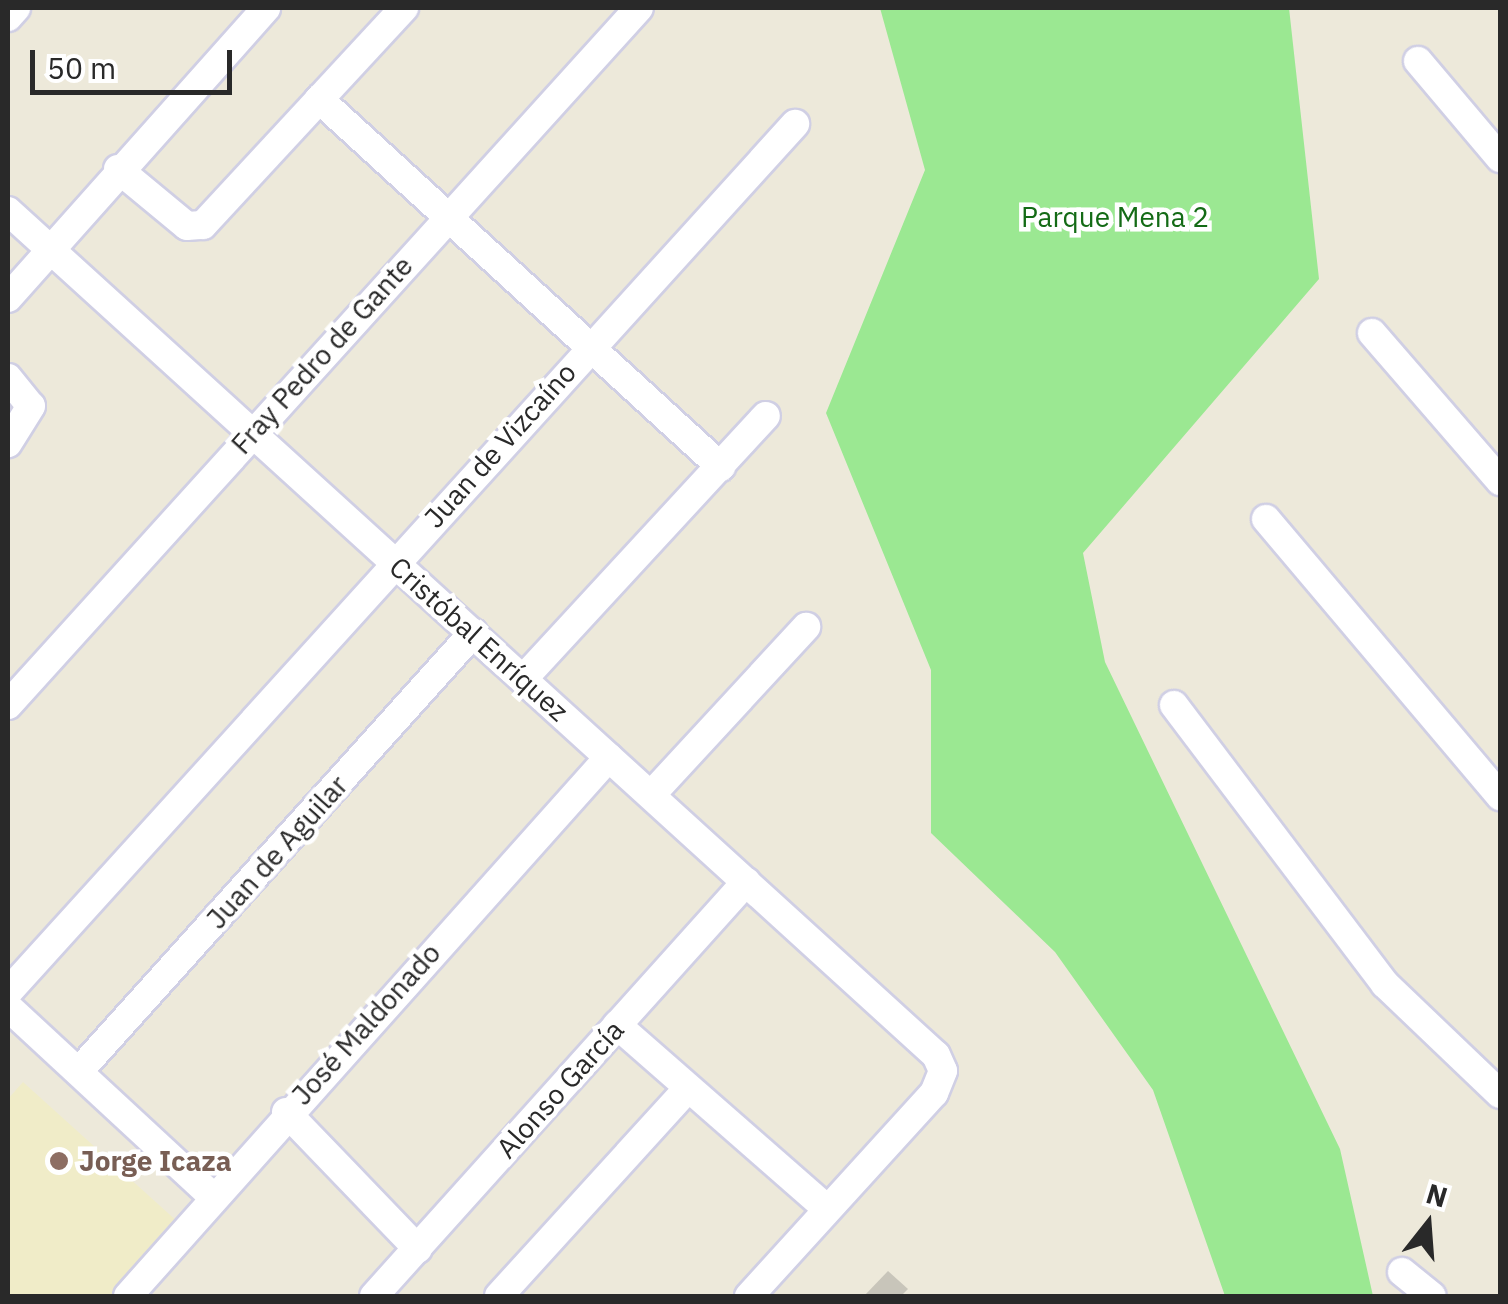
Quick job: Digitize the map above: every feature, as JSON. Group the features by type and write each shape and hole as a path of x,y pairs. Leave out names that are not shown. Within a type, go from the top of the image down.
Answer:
{"street":[{"path":"8,17 16,8"},
{"path":"8,298 52,252 118,169 266,8"},
{"path":"118,169 186,226 203,226 404,8"},
{"name":"Fray Pedro de Gante","path":"8,704 450,212 639,8"},
{"path":"1418,60 1500,158"},
{"path":"319,99 450,212 722,467"},
{"name":"Juan de Vizcaíno","path":"8,992 592,343 795,124"},
{"name":"Cristóbal Enríquez","path":"8,211 936,1055 942,1072 934,1094 826,1209"},
{"path":"1372,333 1500,481"},
{"path":"8,378 31,406 8,444"},
{"path":"523,679 766,416"},
{"path":"1266,519 1500,796"},
{"path":"652,795 806,628"},
{"name":"Juan de Aguilar","path":"80,1070 473,633"},
{"path":"1174,705 1386,984 1500,1094"},
{"name":"José Maldonado","path":"128,1296 286,1112 609,757"},
{"name":"Alonso García","path":"374,1296 746,882"},
{"path":"8,1007 213,1197"},
{"path":"616,1026 826,1209 748,1296"},
{"path":"500,1296 688,1088"},
{"path":"286,1112 418,1250"},
{"path":"1402,1272 1432,1296"}],"shaded area":[{"name":"Jorge Icaza","path":"23,1082 179,1223 111,1296 8,1296 8,1099"}],"green space":[{"name":"Parque Mena 2","path":"880,8 1289,8 1319,279 1083,553 1105,662 1340,1149 1373,1296 1225,1296 1153,1090 1055,952 931,833 931,670 826,413 925,170"}],"building":[{"path":"888,1271 908,1289 901,1296 864,1296"}],"place":[{"name":"Jorge Icaza","path":"59,1161"}]}
